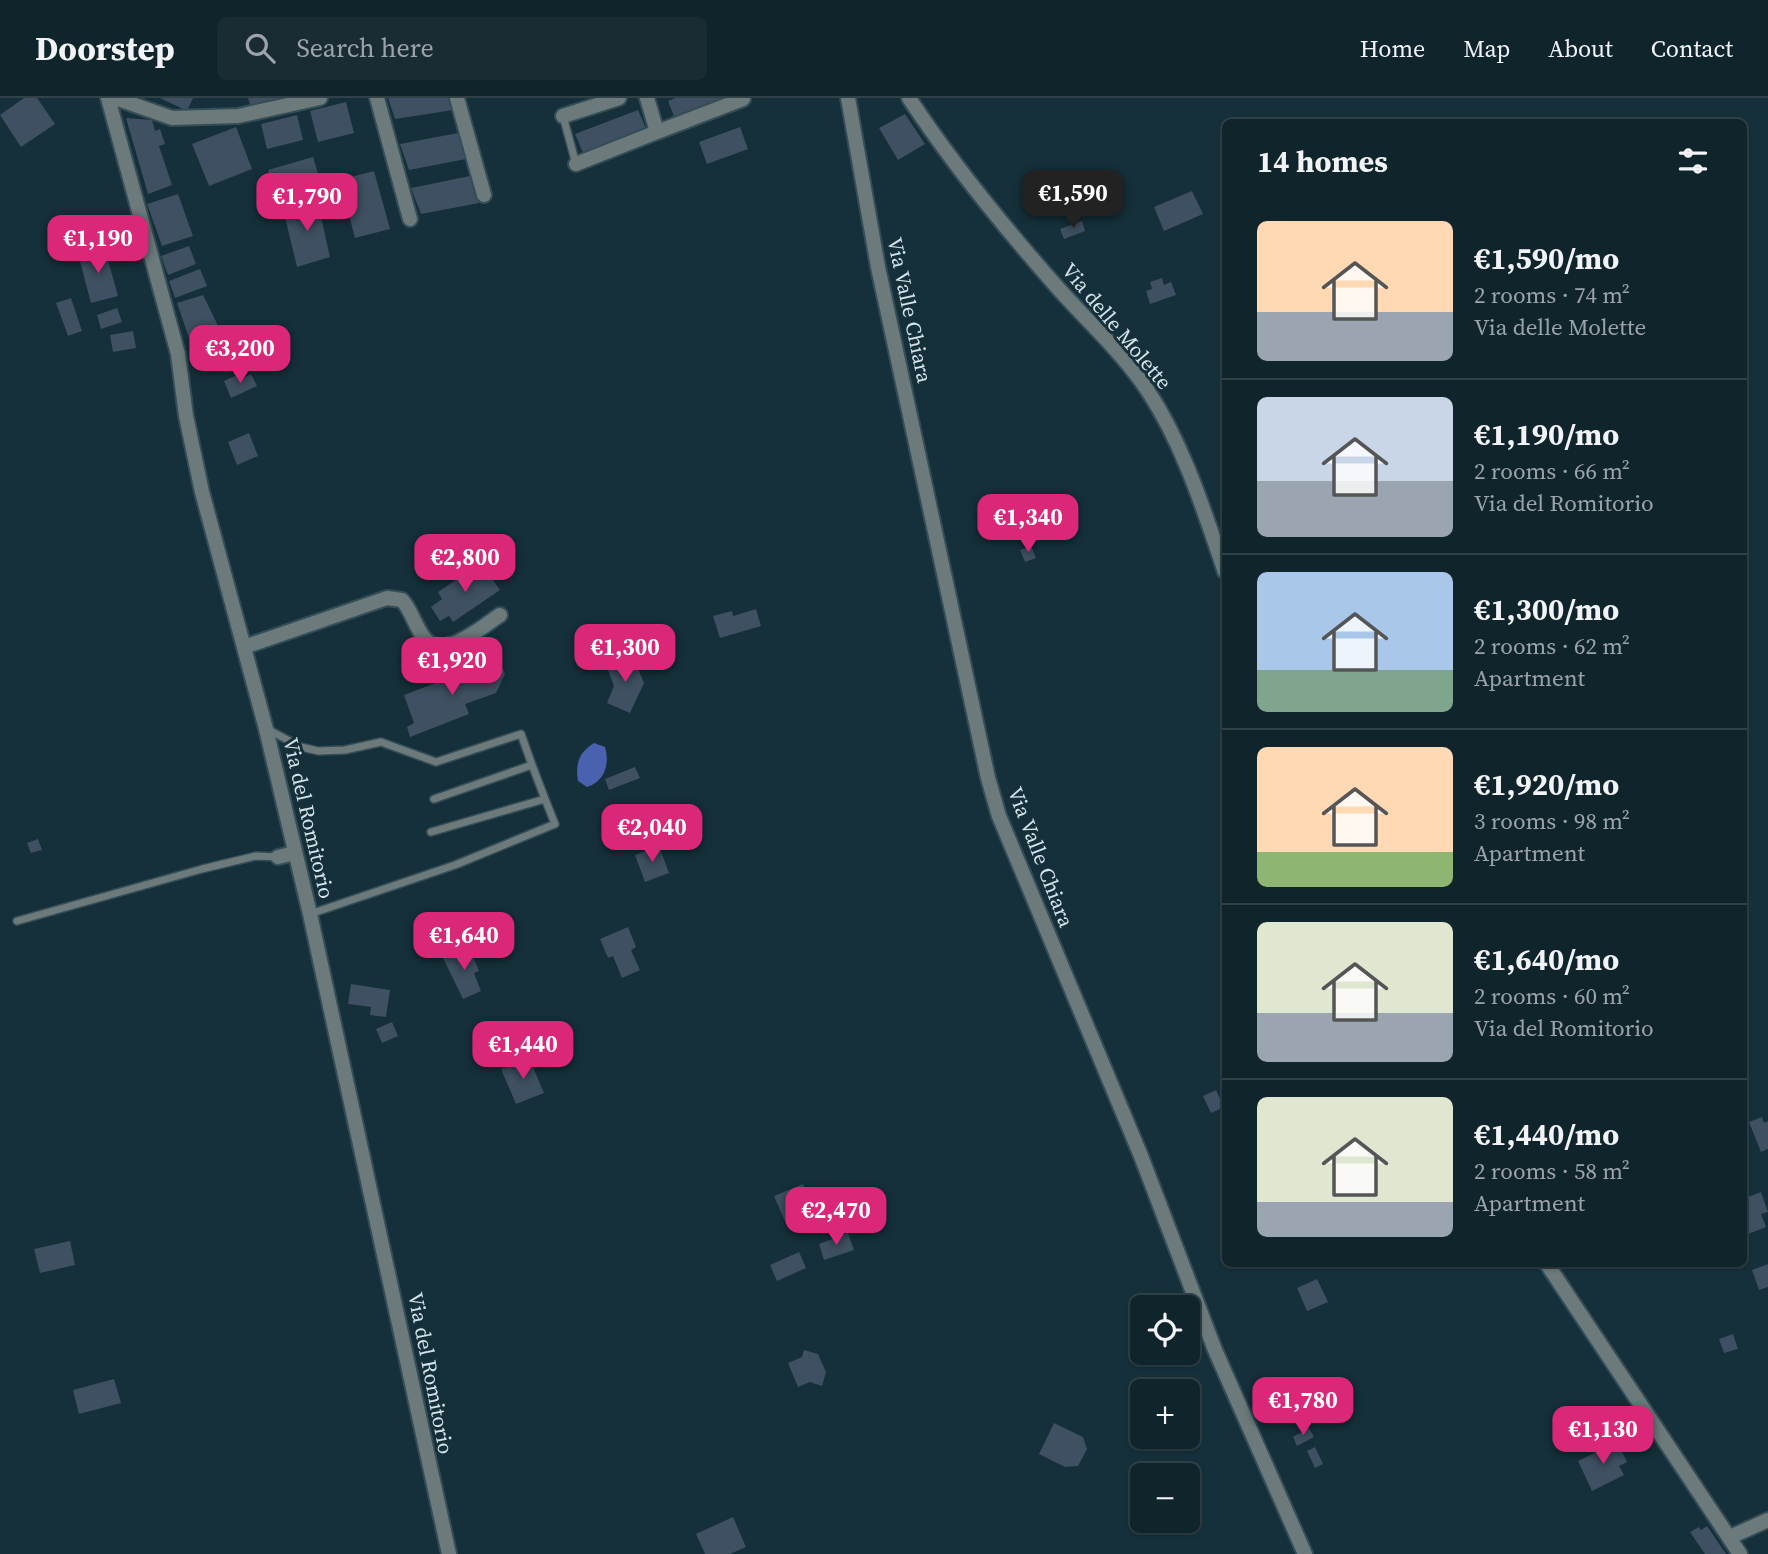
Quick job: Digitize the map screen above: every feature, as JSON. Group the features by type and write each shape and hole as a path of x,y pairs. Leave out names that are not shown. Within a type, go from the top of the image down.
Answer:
{"street":[{"name":"Via del Romitorio","path":"108,98 171,328 202,492 266,729 310,914 449,1554"},
{"path":"115,98 172,118 238,116 320,98"},
{"path":"377,98 410,219"},
{"path":"457,98 484,195"},
{"path":"563,116 619,98"},
{"path":"647,98 657,132"},
{"name":"Via Valle Chiara","path":"848,98 878,267 988,778 999,816 1141,1156 1214,1350 1305,1554"},
{"name":"Via delle Molette","path":"909,98 1018,243 1116,351 1147,390 1182,453 1222,564"},
{"path":"576,164 743,99"},
{"path":"244,647 387,598 402,600 426,640 439,646 450,645 500,615"},
{"path":"278,857 295,853"},
{"path":"1549,1267 1740,1554"},
{"path":"1730,1537 1768,1520"}],"lane":[{"path":"563,116 576,164"},
{"path":"266,729 297,745 318,751 345,750 381,742 436,762 521,734 555,824 455,865 310,914"},
{"path":"434,799 532,765"},
{"path":"431,832 545,799"},
{"path":"17,921 202,869 256,856 278,857"}],"water":[{"path":"594,743 605,747 607,760 602,776 587,787 578,781 577,769 582,754"}],"building":[{"path":"24,98 37,98 55,124 21,147 0,115"},
{"path":"160,98 193,98 187,111"},
{"path":"248,98 277,98 277,99 251,107"},
{"path":"388,98 449,98 453,110 395,119"},
{"path":"675,98 730,98 675,119 668,101"},
{"path":"346,102 354,133 318,142 310,111"},
{"path":"638,110 647,131 584,155 575,134"},
{"path":"905,114 925,144 898,160 879,128"},
{"path":"297,115 303,140 267,149 261,124"},
{"path":"126,118 152,120 155,131 160,129 165,144 159,146 172,185 148,194"},
{"path":"236,127 252,169 209,186 192,144"},
{"path":"740,127 748,149 707,164 699,142"},
{"path":"458,133 466,159 409,170 400,144"},
{"path":"313,157 320,180 275,193 268,170"},
{"path":"374,171 390,229 355,238 340,180"},
{"path":"470,176 479,203 421,214 411,188"},
{"path":"1192,191 1203,214 1164,231 1154,207"},
{"path":"178,194 193,236 162,246 147,204"},
{"path":"317,199 330,257 297,267 283,209"},
{"path":"1082,221 1085,231 1064,239 1060,229"},
{"path":"104,246 118,296 91,303 78,254"},
{"path":"189,246 196,264 168,275 161,256"},
{"path":"200,269 207,286 175,298 169,281"},
{"path":"1162,278 1164,285 1171,282 1176,295 1150,304 1146,291 1152,289 1150,282"},
{"path":"203,295 233,356 200,370 177,303"},
{"path":"71,298 82,331 68,336 56,303"},
{"path":"117,308 122,322 101,329 97,315"},
{"path":"133,331 136,348 113,352 110,335"},
{"path":"239,374 241,379 251,374 257,386 231,398 224,381"},
{"path":"249,433 258,456 237,465 228,442"},
{"path":"1031,546 1036,558 1025,562 1020,550"},
{"path":"480,561 500,590 453,622 449,616 440,621 431,607 442,599 438,592 466,573 469,578 477,572 473,566"},
{"path":"756,609 761,626 720,638 713,616 732,611 733,616"},
{"path":"633,657 644,683 630,713 607,703 614,686 607,667"},
{"path":"499,659 505,674 496,693 465,704 469,714 410,737 407,727 414,723 404,695"},
{"path":"635,767 640,778 609,790 605,779"},
{"path":"38,839 42,850 31,853 27,843"},
{"path":"659,846 669,873 645,882 635,855"},
{"path":"628,927 636,947 631,950 640,970 622,978 613,956 608,958 600,939"},
{"path":"469,947 479,971 474,973 481,991 463,999 443,958"},
{"path":"351,984 390,990 386,1017 370,1015 371,1007 348,1004"},
{"path":"392,1022 398,1036 382,1043 376,1029"},
{"path":"529,1058 544,1093 516,1104 501,1069"},
{"path":"1216,1090 1222,1108 1211,1113 1203,1096"},
{"path":"1762,1117 1764,1123 1768,1121 1768,1149 1761,1152 1749,1122"},
{"path":"803,1184 816,1214 787,1226 774,1196"},
{"path":"1761,1192 1768,1212 1761,1214 1766,1227 1747,1234 1747,1197"},
{"path":"848,1233 854,1250 824,1260 819,1244"},
{"path":"70,1241 75,1265 40,1273 34,1249"},
{"path":"799,1252 806,1268 777,1281 770,1265"},
{"path":"1768,1264 1768,1287 1759,1290 1752,1270"},
{"path":"1317,1279 1328,1302 1307,1311 1297,1288"},
{"path":"1733,1334 1738,1349 1724,1353 1719,1339"},
{"path":"804,1350 818,1354 826,1372 822,1386 810,1382 798,1387 788,1363 802,1357"},
{"path":"114,1379 121,1403 79,1414 73,1390"},
{"path":"1054,1423 1083,1437 1087,1449 1078,1466 1065,1467 1039,1454"},
{"path":"1309,1428 1314,1437 1297,1446 1293,1437"},
{"path":"1617,1442 1627,1462 1619,1466 1624,1475 1592,1491 1578,1461"},
{"path":"1315,1447 1323,1464 1315,1468 1307,1451"},
{"path":"733,1517 746,1547 730,1554 705,1554 696,1534"},
{"path":"1707,1526 1726,1554 1705,1554 1690,1532"}]}
